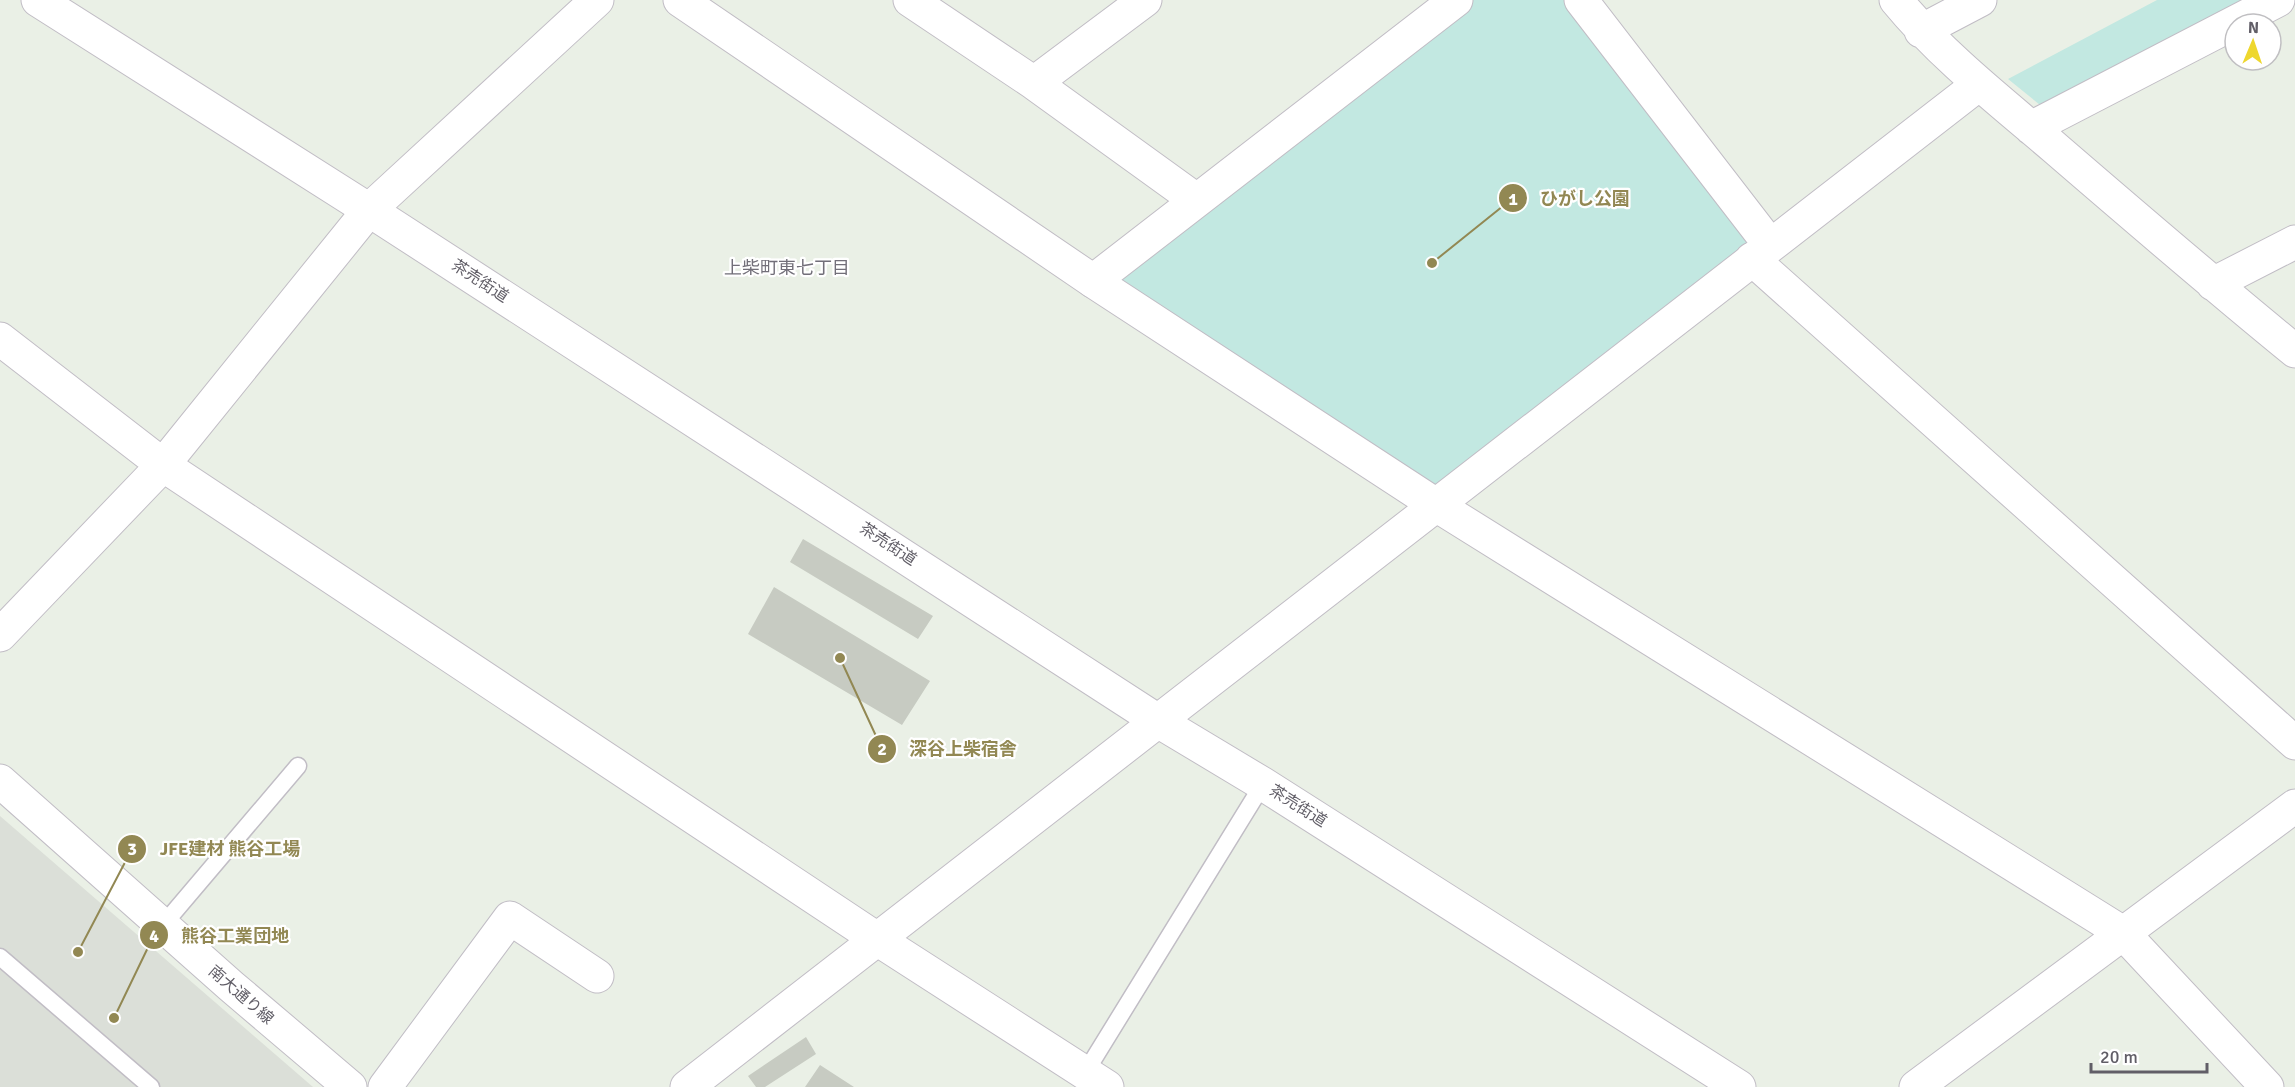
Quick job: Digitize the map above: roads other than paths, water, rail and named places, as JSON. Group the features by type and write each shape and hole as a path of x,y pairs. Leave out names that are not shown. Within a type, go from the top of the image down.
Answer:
{"street":[{"name":"茶売街道","path":"38,0 369,210 1158,721 1263,784 1739,1087"},
{"path":"0,635 163,465 369,210 597,0"},
{"path":"680,0 1093,281 1436,505 2123,933 2267,1087"},
{"path":"910,0 1034,83 1196,200"},
{"path":"1034,83 1145,0"},
{"path":"1093,281 1456,0"},
{"path":"1581,0 1761,252 2295,743"},
{"path":"1896,0 1921,31 1979,84 2295,351"},
{"path":"1921,31 1980,0"},
{"path":"2031,128 2278,0"},
{"path":"687,1087 1979,84"},
{"path":"2213,284 2295,242"},
{"path":"0,339 163,465 876,939 1096,1080"},
{"name":"南大通り線","path":"0,781 231,986 350,1087"},
{"path":"1916,1087 2295,806"},
{"path":"385,1087 510,918 597,976"}],"lane":[{"path":"163,925 298,766"},
{"path":"1096,1080 1263,784"},
{"path":"0,957 151,1087"}],"place":[{"name":"ひがし公園","path":"1432,263"},
{"name":"深谷上柴宿舎","path":"840,658"},
{"name":"JFE建材 熊谷工場","path":"78,952"},
{"name":"熊谷工業団地","path":"114,1018"}],"district":[{"name":"上柴町東七丁目","path":"787,268"}]}
